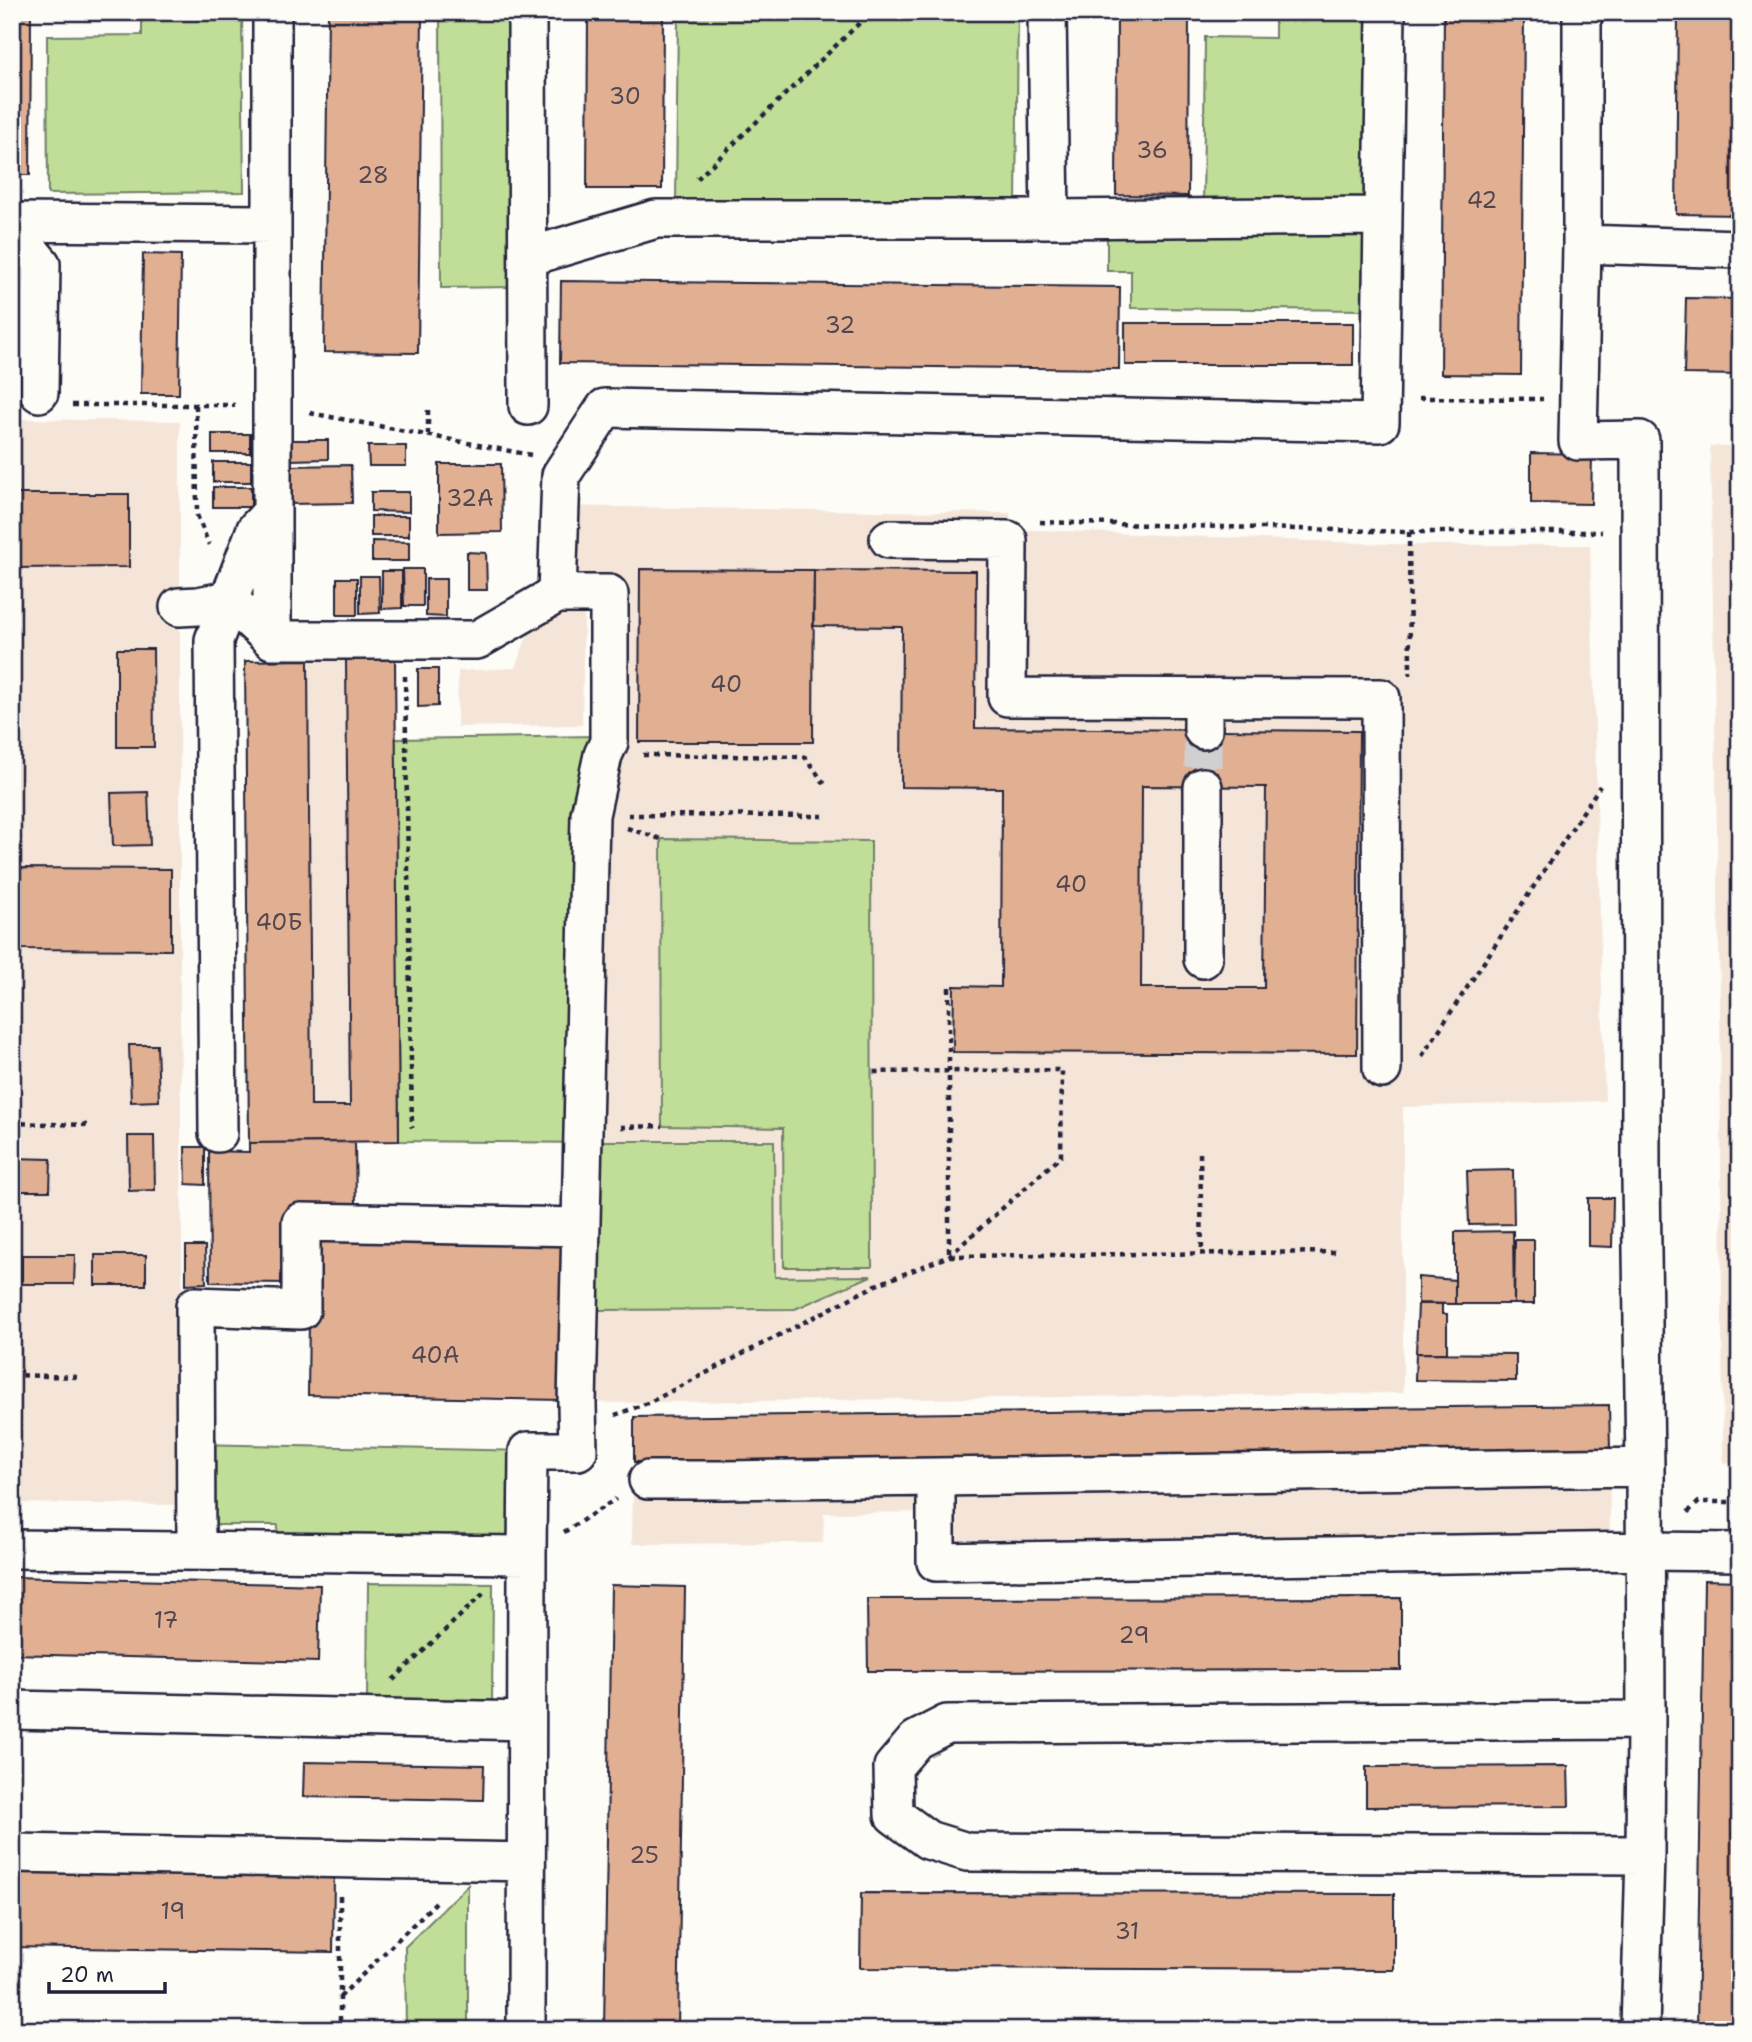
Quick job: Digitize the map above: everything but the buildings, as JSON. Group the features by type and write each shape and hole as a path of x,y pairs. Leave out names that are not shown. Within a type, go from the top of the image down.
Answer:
{"lane":[{"path":"272,12 272,640"},
{"path":"527,12 528,406"},
{"path":"1047,12 1050,219"},
{"path":"557,594 561,475 605,408 1380,423 1386,12"},
{"path":"1582,12 1582,244 1578,441 1640,440 1641,1178 1646,1720 1646,1855 1640,2030"},
{"path":"528,257 656,219 1382,216"},
{"path":"12,222 272,224"},
{"path":"12,229 41,264 39,393"},
{"path":"1582,244 1740,249"},
{"path":"218,1133 214,640 256,529 270,514"},
{"path":"890,538 1008,540 1007,697 1203,714 1381,698 1382,1069"},
{"path":"229,600 272,640 477,640 557,594 609,594 609,741 603,755 590,816 578,1451 528,1451 526,2030"},
{"path":"179,607 229,600"},
{"path":"1203,787 1203,959"},
{"path":"196,1551 194,1306 301,1310 300,1222 581,1227"},
{"path":"648,1480 1645,1467"},
{"path":"936,1477 936,1562 1644,1551 1740,1552"},
{"path":"12,1549 527,1555"},
{"path":"12,1710 526,1721"},
{"path":"1646,1720 947,1724 916,1740 893,1767 894,1815 928,1840 967,1852 1646,1855"},
{"path":"12,1853 526,1862"}],"path":[{"path":"656,219 871,12"},
{"path":"1380,398 1578,399"},
{"path":"196,405 197,515 229,600"},
{"path":"428,405 428,435"},
{"path":"1040,522 1409,532 1604,532"},
{"path":"1409,532 1410,684"},
{"path":"405,640 412,1128"},
{"path":"603,755 805,757 827,787"},
{"path":"1420,1058 1603,782"},
{"path":"590,816 827,816"},
{"path":"949,987 949,1256"},
{"path":"578,1429 650,1402 876,1285 949,1256 1061,1156 1062,1070 871,1072"},
{"path":"12,1123 89,1125"},
{"path":"1200,1153 1202,1254"},
{"path":"949,1256 1339,1252"},
{"path":"12,1375 80,1377"},
{"path":"359,1716 367,1704 527,1555 648,1480"},
{"path":"340,1860 340,2030"},
{"path":"340,1997 477,1861"}],"shaded area":[{"path":"12,419 180,421 184,1505 12,1503"},
{"path":"1710,446 1740,446 1740,1463 1723,1463 1720,1000"},
{"path":"552,506 1010,513 1011,529 1415,545 1590,545 1605,1101 1403,1107 1403,1393 585,1403 587,1143 249,1143 245,661 395,659 396,739 595,736 595,603 549,603"},
{"path":"556,611 584,611 582,725 457,727 458,671 515,668 531,626"},
{"path":"1609,1405 1610,1533 949,1540 949,1512 824,1513 823,1543 632,1544 634,1417"}],"green space":[{"path":"142,12 242,12 244,192 48,194 47,36 142,35"},
{"path":"440,12 510,12 511,287 441,288"},
{"path":"678,12 1018,12 1016,206 676,202"},
{"path":"1275,12 1370,12 1367,310 1131,308 1131,271 1107,271 1107,211 1203,211 1205,37 1275,38"},
{"path":"595,736 583,1143 399,1141 395,739"},
{"path":"661,839 871,841 872,1267 784,1267 783,1128 662,1126"},
{"path":"596,1141 774,1141 775,1277 871,1276 795,1309 597,1310"},
{"path":"196,1444 528,1451 526,1540 277,1551 278,1525 196,1525"},
{"path":"368,1583 493,1584 492,1706 367,1705"},
{"path":"468,1885 468,2030 406,2030 405,1947"}],"tunnel":[{"path":"1203,730 1203,787"}]}
